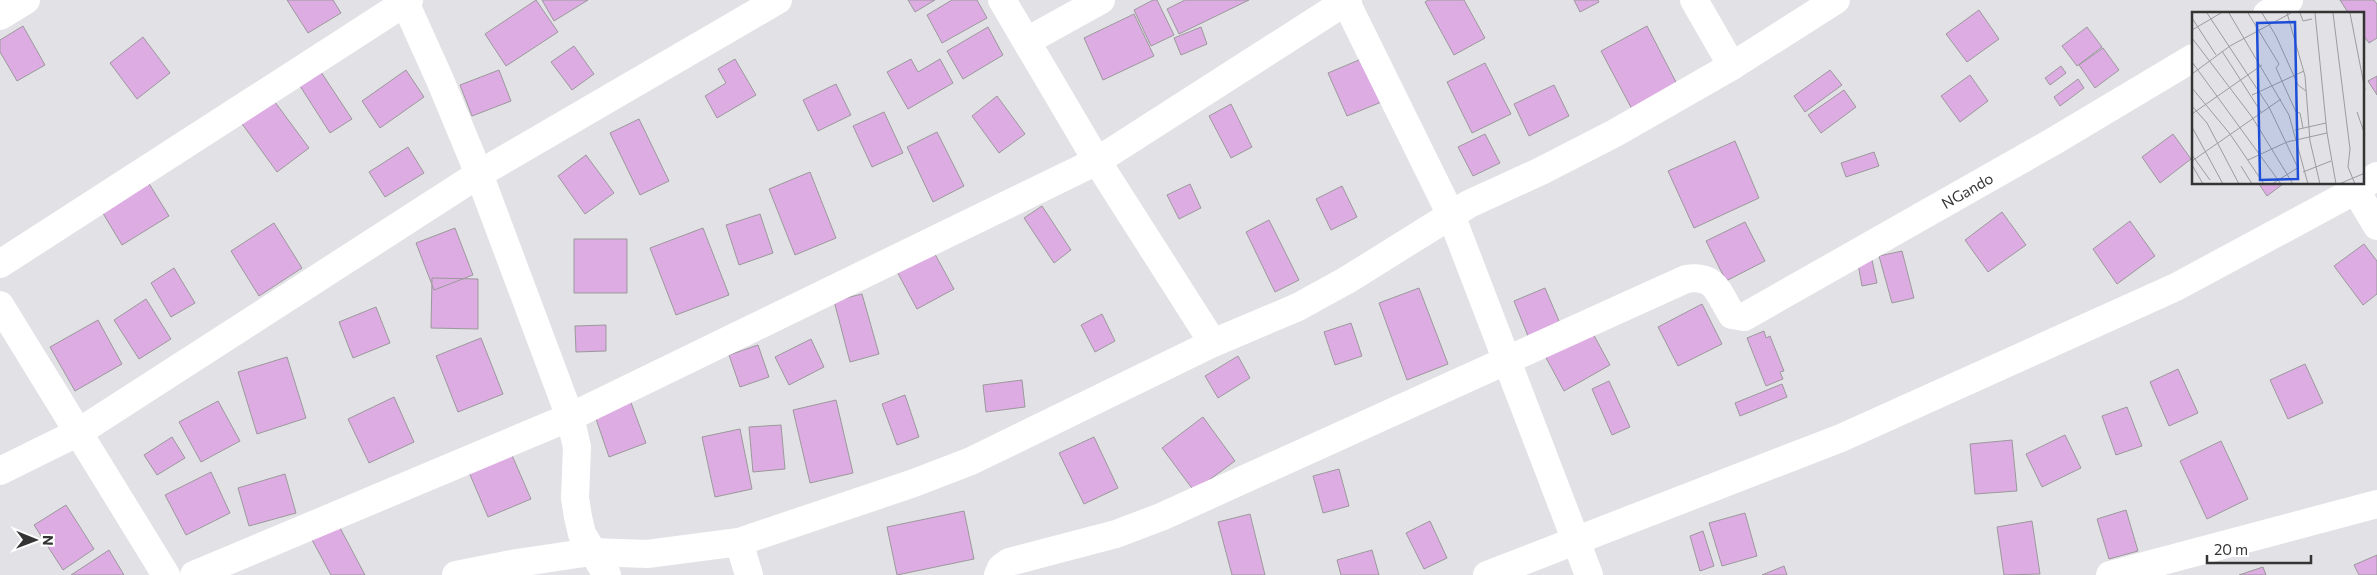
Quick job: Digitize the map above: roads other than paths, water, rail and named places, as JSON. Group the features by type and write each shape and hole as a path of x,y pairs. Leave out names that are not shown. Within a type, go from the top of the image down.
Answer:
{"street":[{"path":"0,16 26,0"},
{"path":"0,471 79,432 479,174 778,0"},
{"path":"1002,0 1097,161 1213,343"},
{"path":"1027,41 1101,0"},
{"path":"1694,0 1732,66"},
{"path":"456,575 517,563 591,552 647,554 739,542 914,483 971,461 1213,343 1306,302 1469,204 1541,171 1615,133 1732,66 1836,0"},
{"path":"2252,0 2258,12"},
{"path":"2269,12 2289,0"},
{"path":"0,264 406,1 479,174 570,417 576,447 575,498 578,517 582,534 591,552 607,575"},
{"path":"194,575 570,417 1097,161 1346,1 1451,215 1589,575"},
{"name":"NGando","path":"1508,360 1686,279 1699,276 1710,280 1732,315 1738,318 1744,317 2045,146 2192,59"},
{"path":"1487,575 1841,438 2167,291 2358,185"},
{"path":"2363,185 2377,226"},
{"path":"0,305 166,575"},
{"path":"998,575 1001,568 1010,562 1116,534 1162,517 1508,360"},
{"path":"2110,575 2377,504"},
{"path":"739,542 749,575"}]}
